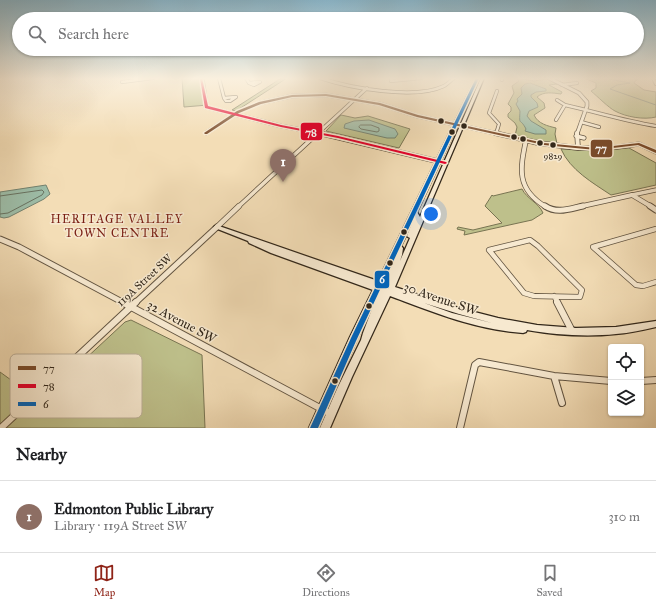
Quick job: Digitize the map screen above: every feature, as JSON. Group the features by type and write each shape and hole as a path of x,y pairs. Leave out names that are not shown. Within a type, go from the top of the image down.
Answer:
{"main road":[{"path":"314,428 353,340 405,256 445,163 458,125 470,98"},
{"path":"325,428 364,345 384,289 399,255 402,240 445,146 472,98"},
{"path":"445,146 446,151 443,160 445,163"},
{"path":"423,215 421,211 429,182"},
{"path":"405,256 417,216 415,212"},
{"name":"30 Avenue SW","path":"217,227 273,251 384,289 424,307 480,324 511,330 572,331 617,331 656,324"}],"street":[{"path":"204,98 205,106 281,126 318,133 445,163"},
{"path":"206,133 236,113 264,102 285,98"},
{"path":"354,98 386,105 417,116 526,140 578,148 610,148 639,144 656,152"},
{"name":"119A Street SW","path":"81,354 354,98"},
{"path":"494,98 489,111 490,115 499,125 496,134"},
{"path":"578,148 576,136 588,103 585,98"},
{"path":"558,100 565,105 629,122 656,126"},
{"path":"556,120 565,105"},
{"path":"488,122 496,121"},
{"path":"581,122 599,127"},
{"path":"576,136 584,138"},
{"path":"526,140 521,170 522,179 534,197 550,210 562,211 632,194 656,190"},
{"path":"632,194 656,210"},
{"path":"656,229 596,245 593,248 636,285 643,286 656,282"},
{"name":"32 Avenue SW","path":"0,239 331,414"},
{"path":"530,240 578,286 582,293 580,297 554,296 534,296 524,292 489,250 530,240"},
{"path":"554,296 572,331"},
{"path":"460,428 475,365 479,362 554,376 608,381"},
{"path":"554,376 562,403"},
{"path":"644,381 656,380"},
{"name":"119A Street SW","path":"2,428 13,418"}],"green space":[{"path":"183,98 207,98 208,105 184,107"},
{"path":"251,98 256,98 236,111 232,110"},
{"path":"511,98 538,98 544,103 545,108 534,115 541,123 556,128 555,134 557,144 515,136 517,127 508,117 511,107 508,104"},
{"path":"598,98 656,98 656,117 646,118 624,115 606,105"},
{"path":"341,115 355,118 368,116 410,129 399,148 326,131"},
{"path":"629,148 656,163 656,185 611,195 576,170 565,157 561,149 595,151"},
{"path":"522,189 527,196 539,206 543,213 532,220 464,235 465,231 457,229 458,227 473,230 502,223 485,206 492,195"},
{"path":"131,320 202,355 205,428 0,428 0,372 10,379 10,418 142,418 142,354 91,354 125,322"}],"water":[{"path":"532,98 537,103 538,107 529,111 527,116 531,121 546,130 546,134 535,134 525,131 526,129 524,125 520,121 520,111 516,104 518,101 517,99"},
{"path":"369,120 395,129 398,134 395,138 387,138 344,128 345,124 354,121"},
{"path":"46,185 50,194 44,199 9,217 0,217 0,192"}],"waterway":[{"path":"636,98 656,105"}],"transit line":[{"name":"78","path":"204,98 206,107 281,126 338,137 445,163"},
{"name":"77","path":"206,133 238,112 260,103 283,98"},
{"name":"77","path":"344,98 380,104 417,116 544,144 596,149 639,144 656,152"},
{"name":"6","path":"314,428 353,340 468,98"}],"place":[{"name":"9829","path":"553,145"},
{"name":"Edmonton Public Library","path":"283,182"}],"district":[{"name":"HERITAGE VALLEY TOWN CENTRE","path":"117,226"}]}
